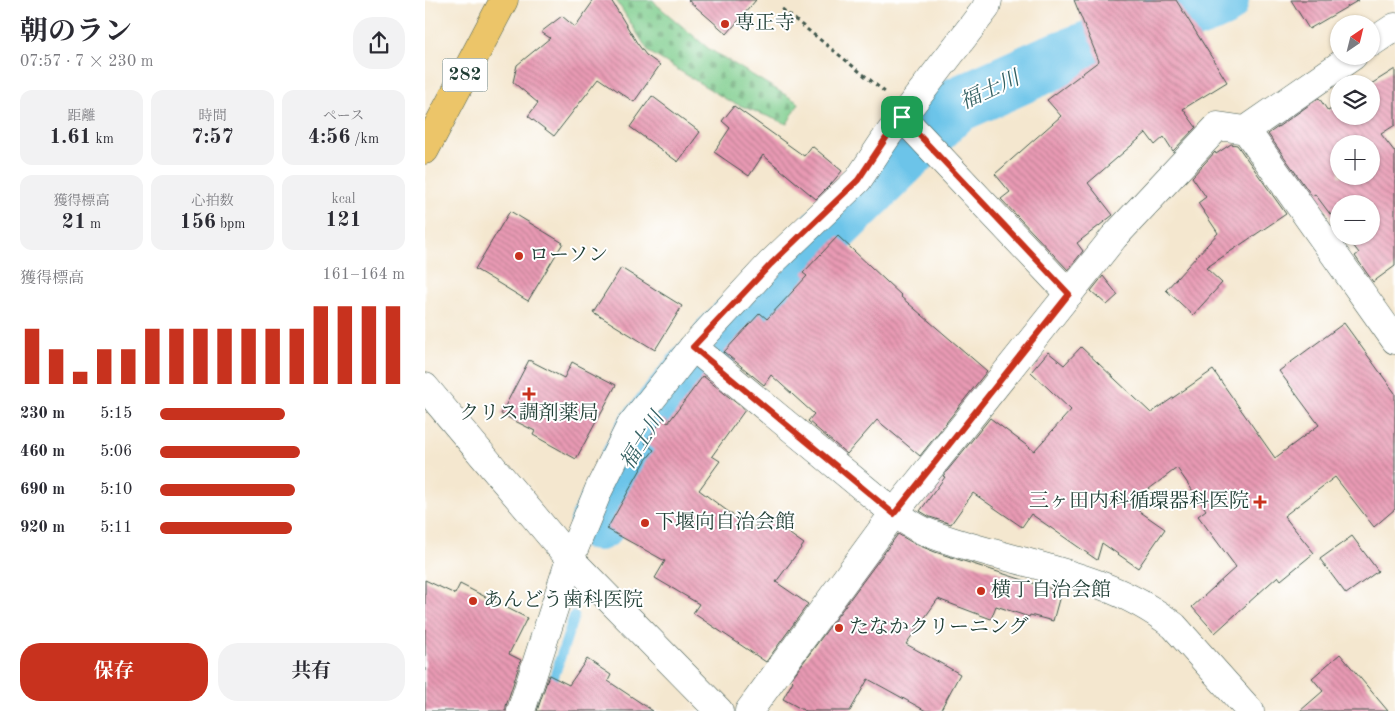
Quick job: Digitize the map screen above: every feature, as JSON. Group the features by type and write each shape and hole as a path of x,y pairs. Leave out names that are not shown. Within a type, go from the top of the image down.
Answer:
{"highway":[{"name":"282","path":"425,150 504,0"}],"street":[{"path":"521,711 569,559 599,489 631,425 693,347 771,264 858,180 888,135 986,8 988,0"},
{"path":"1380,37 1395,27"},
{"path":"749,711 894,514 1114,237 1218,126 1246,130 1340,65"},
{"path":"904,115 932,148 1069,294"},
{"path":"1246,130 1395,340"},
{"path":"693,347 894,514 922,530 956,543 1081,578 1122,593 1160,614 1174,626 1250,711"},
{"path":"425,387 569,559 719,711"}],"path":[{"path":"782,9 904,115"}],"green space":[{"path":"616,0 653,0 709,49 799,103 787,124 729,101 649,52"}],"building":[{"path":"594,0 611,0 646,55 660,65 634,102 599,78 554,136 528,116 538,103 513,82 517,65 550,38 541,32 562,16 575,27"},
{"name":"専正寺","path":"688,0 756,0 727,34"},
{"path":"1074,0 1176,0 1227,82 1183,109 1196,127 1173,151 1164,137 1155,145 1146,133 1088,183 1113,215 1077,243 1083,251 1068,270 1001,199 1010,192 995,174 1061,116 1047,100 1099,61"},
{"path":"1291,0 1359,0 1330,15 1330,17 1309,29"},
{"path":"1395,69 1395,125 1381,134 1395,152 1395,266 1373,282 1355,256 1359,253 1353,245 1380,245 1380,195 1330,195 1330,214 1315,194 1312,196 1268,134 1319,98 1328,111 1330,110 1330,125 1380,125 1380,78"},
{"path":"652,96 700,132 678,162 630,127"},
{"path":"734,106 804,156 812,146 842,171 816,199 763,155 749,176 714,152 730,128 722,121"},
{"path":"1231,144 1237,145 1286,214 1206,268 1222,283 1193,315 1166,290 1218,233 1198,203 1206,197 1192,177 1215,152 1216,154"},
{"name":"ローソン","path":"510,211 563,243 528,301 475,269"},
{"path":"838,236 901,297 987,371 920,456 877,420 847,454 808,421 814,414 771,375 764,385 724,352 760,313 767,319 807,276 803,273"},
{"path":"621,268 682,306 655,350 593,312"},
{"path":"1103,276 1118,295 1107,305 1091,291"},
{"path":"1344,323 1395,393 1395,509 1374,527 1335,477 1284,516 1314,553 1281,580 1278,576 1215,633 1192,607 1236,567 1198,516 1206,510 1177,468 1129,504 1165,529 1138,568 1102,543 1097,560 1031,514 1022,527 973,493 951,524 930,517 920,511 945,477 943,476 990,418 1034,451 1071,410 1031,372 1048,352 1064,365 1081,347 1151,413 1213,370 1275,458 1319,425 1279,371"},
{"path":"529,360 564,378 572,362 616,385 576,459 533,435 535,431 501,414"},
{"path":"703,376 745,410 712,456 720,461 699,490 753,530 763,515 804,544 776,582 808,604 766,662 693,613 699,604 655,578 665,561 607,529 646,460 654,450 645,443 663,419 668,423"},
{"path":"898,534 913,543 935,552 1061,592 1053,621 1030,615 1029,617 996,606 991,619 938,599 906,644 960,674 940,711 926,711 868,679 850,711 805,711 783,699 793,681 791,679"},
{"path":"1352,536 1378,571 1346,594 1320,559"},
{"path":"425,580 455,594 460,584 527,618 509,654 521,660 506,711 425,711"},
{"path":"1340,654 1388,711 1300,711 1323,691 1312,678"},
{"path":"587,659 611,675 608,681 653,711 537,711 549,675 569,685"}],"waterway":[{"name":"福士川","path":"720,338 954,106 1050,63 1221,0"},
{"name":"福士川","path":"598,523 641,435 697,365"},
{"path":"543,711 574,616"}],"place":[{"name":"専正寺","path":"725,24"},
{"name":"ローソン","path":"519,256"},
{"name":"クリス調剤薬局","path":"529,394"},
{"name":"三ヶ田内科循環器科医院","path":"1260,502"},
{"name":"下堰向自治会館","path":"645,523"},
{"name":"横丁自治会館","path":"981,591"},
{"name":"あんどう歯科医院","path":"473,601"},
{"name":"たなかクリーニング","path":"839,628"}],"route":[{"path":"902,117 1069,294 894,514 693,347 771,264 858,180 902,117"}]}
